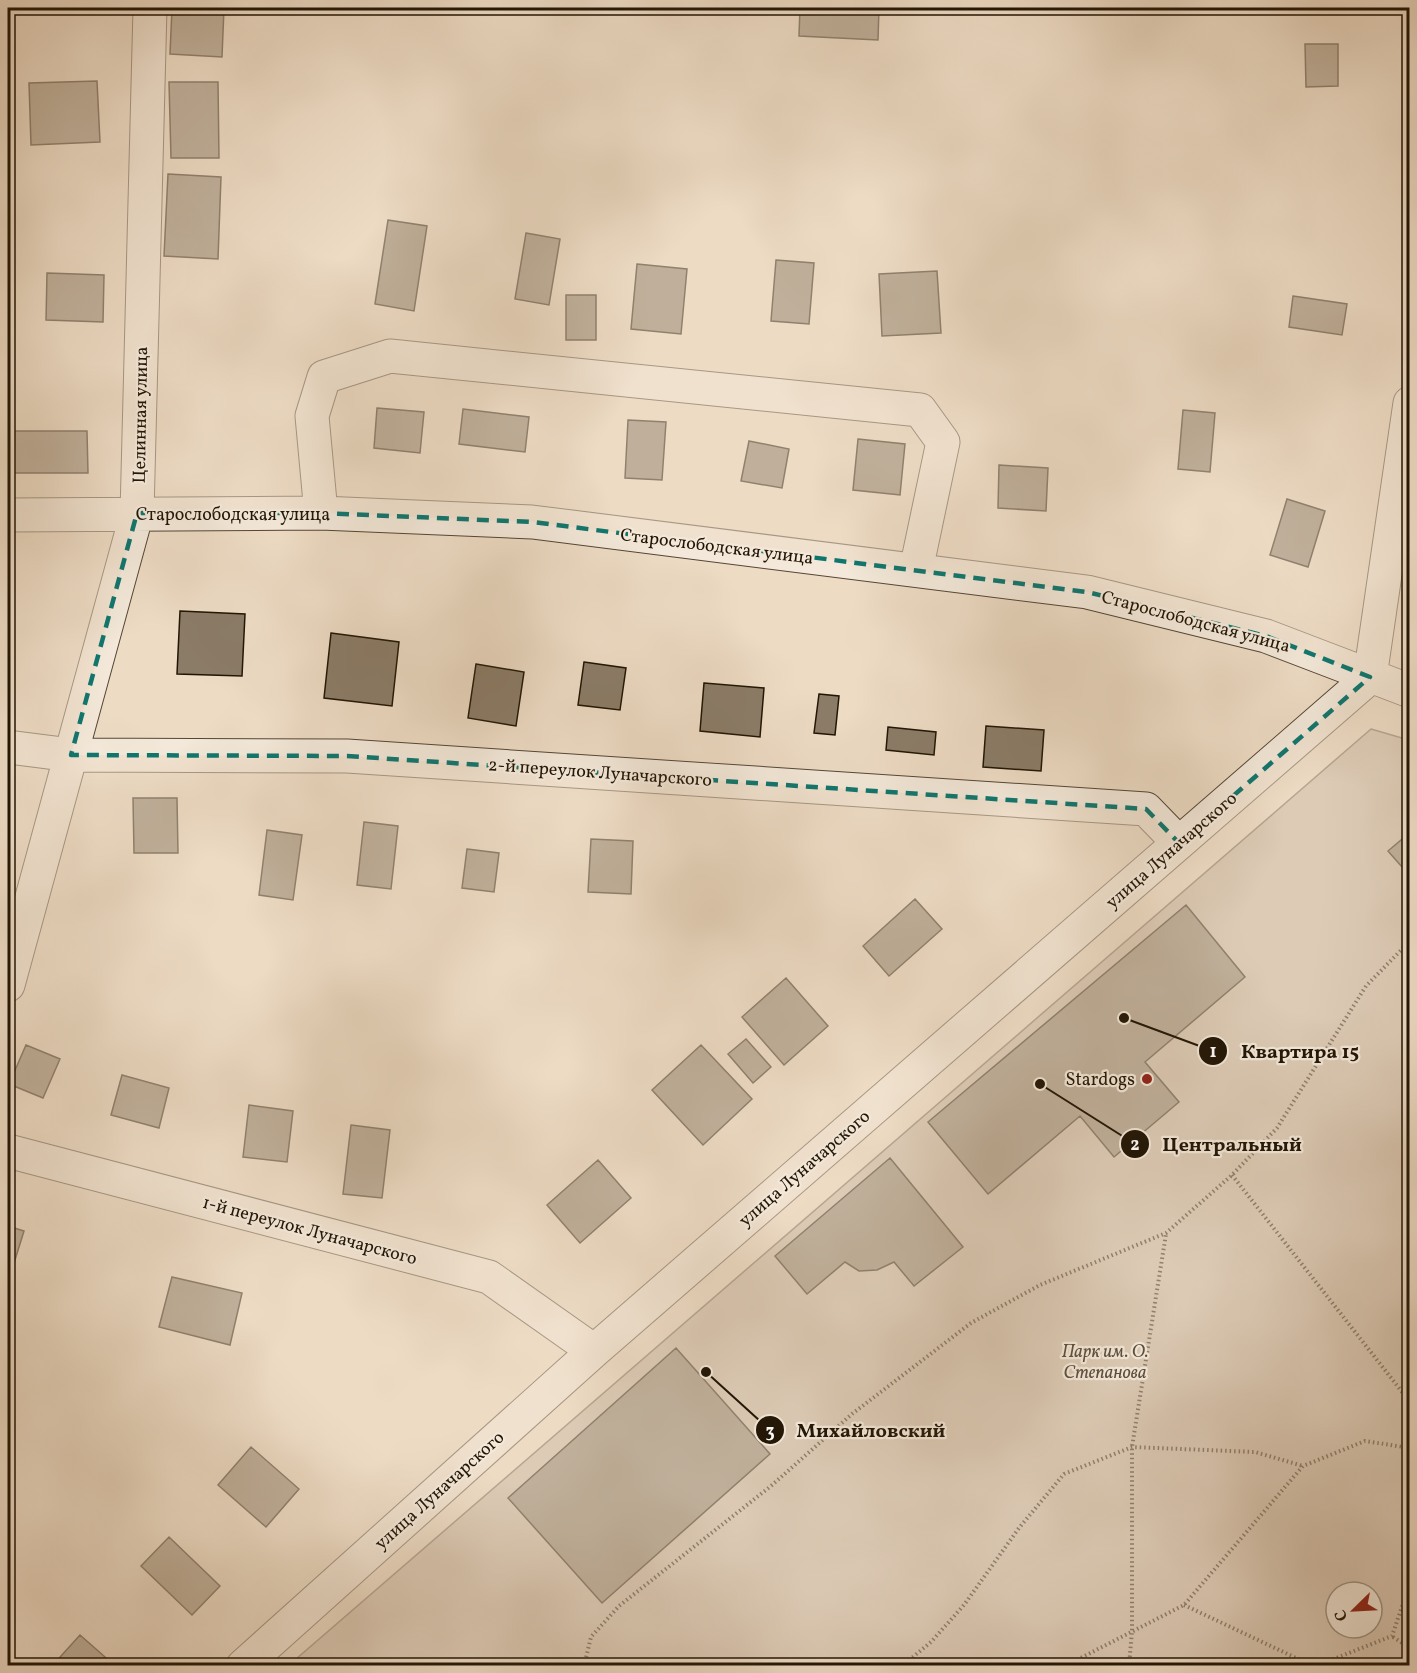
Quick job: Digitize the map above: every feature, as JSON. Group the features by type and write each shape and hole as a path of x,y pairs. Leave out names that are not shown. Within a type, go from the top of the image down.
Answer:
{"street":[{"name":"Целинная улица","path":"8,985 137,513 150,8"},
{"path":"321,513 312,416 324,377 390,356 920,410 943,442 916,570"},
{"path":"1370,677 1410,403"},
{"name":"Старослободская улица","path":"8,515 321,513 532,522 916,570 1087,592 1266,636 1410,691"},
{"name":"улица Луначарского","path":"243,1665 594,1351 1370,677"},
{"name":"2-й переулок Луначарского","path":"8,747 71,755 347,756 1146,809 1179,843"},
{"name":"1-й переулок Луначарского","path":"8,1151 489,1277 594,1351"}],"path":[{"path":"584,1665 591,1637 619,1606 771,1486 852,1414 971,1323 1040,1285 1166,1233 1232,1176 1277,1128 1366,986 1410,941"},
{"path":"1232,1176 1410,1402"},
{"path":"1129,1665 1132,1631 1132,1447 1166,1233"},
{"path":"1065,1665 1184,1605 1303,1466 1365,1441 1410,1448"},
{"path":"902,1665 931,1642 964,1605 1019,1528 1064,1473 1132,1447 1255,1452 1303,1466"},
{"path":"1392,1636 1410,1583"},
{"path":"1184,1605 1315,1665 1392,1636"},
{"path":"1392,1636 1410,1648"}],"highlighted area":[{"path":"137,513 321,513 532,522 1087,592 1266,636 1370,677 1179,843 1146,809 347,756 71,755"}],"green space":[{"name":"Парк им. О. Степанова","path":"1371,729 1409,740 1409,1665 288,1666"}],"building":[{"path":"172,8 224,8 222,57 170,54"},
{"path":"800,8 879,8 878,40 799,36"},
{"path":"1305,44 1338,44 1338,86 1306,87"},
{"path":"97,81 100,142 31,145 29,83"},
{"path":"169,82 218,82 219,158 171,158"},
{"path":"168,174 221,177 218,259 164,256"},
{"path":"388,220 427,226 414,311 375,304"},
{"path":"526,233 560,239 549,305 515,299"},
{"path":"776,260 814,263 809,324 771,321"},
{"path":"637,264 687,269 681,334 631,329"},
{"path":"937,271 941,333 882,336 879,274"},
{"path":"47,273 104,275 103,322 46,320"},
{"path":"566,295 596,295 596,340 566,340"},
{"path":"1293,296 1347,304 1342,335 1289,327"},
{"path":"377,408 424,412 420,453 374,448"},
{"path":"463,409 529,417 525,452 459,444"},
{"path":"1183,410 1215,413 1210,472 1178,469"},
{"path":"628,420 666,422 662,480 625,478"},
{"path":"8,431 87,431 88,473 8,473"},
{"path":"858,439 905,444 900,495 853,490"},
{"path":"749,441 789,449 782,488 741,481"},
{"path":"999,465 1048,468 1046,511 998,508"},
{"path":"1287,499 1325,511 1308,567 1270,555"},
{"path":"1410,546 1410,573 1404,572"},
{"path":"180,611 245,614 242,676 177,674"},
{"path":"331,633 399,642 392,706 324,698"},
{"path":"8,646 12,646 12,691 8,691"},
{"path":"584,662 626,668 620,710 578,705"},
{"path":"476,664 524,672 516,726 468,718"},
{"path":"704,683 764,688 760,737 700,731"},
{"path":"819,694 839,696 835,735 814,733"},
{"path":"986,726 1044,730 1041,771 983,767"},
{"path":"888,727 936,732 934,755 886,750"},
{"path":"133,798 177,798 178,853 134,853"},
{"path":"364,822 398,826 391,889 357,885"},
{"path":"267,830 302,835 293,900 259,895"},
{"path":"1407,835 1410,837 1410,876 1388,851"},
{"path":"591,839 633,841 631,894 588,892"},
{"path":"467,849 499,853 494,892 462,888"},
{"path":"915,899 942,929 889,976 863,946"},
{"path":"1186,905 1245,977 1145,1062 1179,1102 1114,1157 1080,1116 988,1194 928,1122"},
{"path":"786,978 828,1026 784,1065 742,1017"},
{"path":"746,1039 771,1067 753,1083 728,1054"},
{"path":"26,1045 60,1059 43,1098 9,1084"},
{"path":"701,1045 752,1099 703,1145 652,1090"},
{"path":"122,1075 169,1088 159,1128 111,1115"},
{"path":"249,1105 293,1111 287,1162 243,1157"},
{"path":"351,1125 390,1130 382,1198 343,1194"},
{"path":"890,1158 963,1247 914,1286 894,1262 877,1270 859,1271 845,1262 807,1294 775,1256"},
{"path":"598,1160 631,1198 580,1243 547,1205"},
{"path":"8,1226 24,1231 10,1276 8,1275"},
{"path":"172,1277 242,1293 230,1345 159,1327"},
{"path":"8,1329 12,1331 8,1346"},
{"path":"676,1348 770,1454 602,1603 508,1498"},
{"path":"251,1447 299,1489 266,1527 218,1485"},
{"path":"169,1537 220,1586 192,1615 141,1566"},
{"path":"80,1635 113,1664 111,1666 52,1666"}],"place":[{"name":"Квартира 15","path":"1124,1018"},
{"name":"Stardogs","path":"1147,1079"},
{"name":"Центральный","path":"1040,1084"},
{"name":"Михайловский","path":"706,1372"}]}
